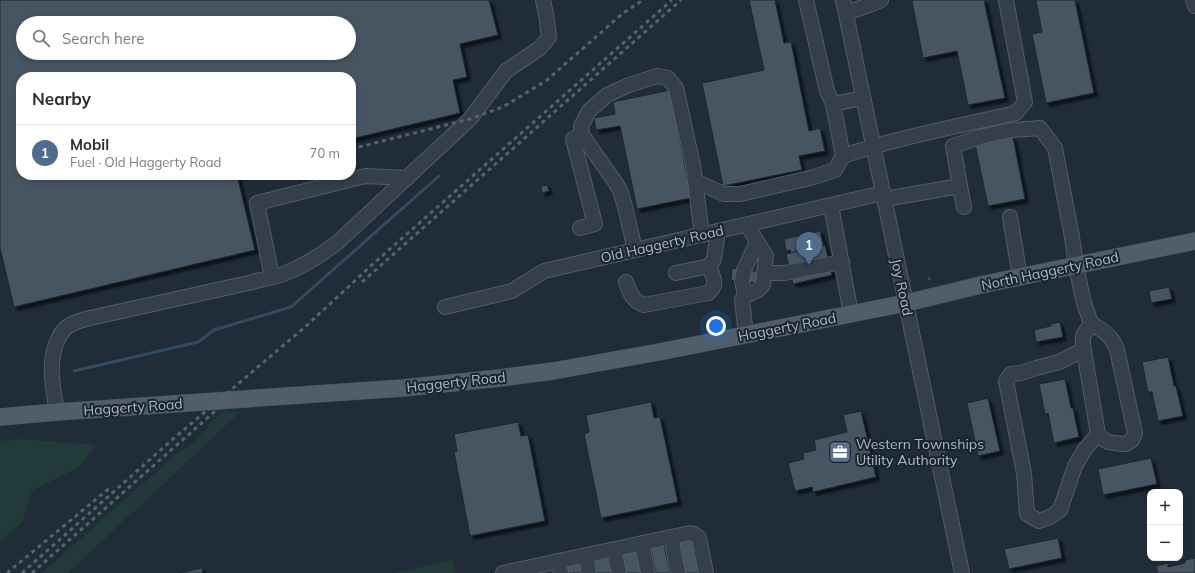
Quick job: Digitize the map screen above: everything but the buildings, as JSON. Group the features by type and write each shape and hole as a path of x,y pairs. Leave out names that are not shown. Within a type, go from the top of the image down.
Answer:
{"main road":[{"name":"North Haggerty Road","path":"906,303 984,284 1195,240"},
{"name":"Haggerty Road","path":"0,417 403,388 500,378 553,371 622,359 906,303"}],"street":[{"path":"695,181 724,194 740,194 835,170 843,156 833,104 827,91 806,0"},
{"path":"844,7 872,4 881,0"},
{"path":"843,156 873,146 1016,113 1025,102 1006,0"},
{"path":"1193,0 1195,6"},
{"path":"57,412 52,382 51,362 54,348 60,335 66,328 77,322 90,318 272,277 293,270 321,255 338,242 470,119 506,71 540,48 549,37 547,3"},
{"name":"Joy Road","path":"844,7 962,573"},
{"path":"635,250 620,190 582,135 581,126 589,111 607,95 636,82 657,76 668,78 676,88 693,165 702,235"},
{"path":"833,104 863,98"},
{"path":"964,207 953,146 980,137 1011,130 1040,128 1055,148 1084,303 1091,323 1114,340 1117,350 1135,433 1132,440 1126,444 1107,442 1098,434 1083,350 1083,336 1091,323"},
{"path":"580,228 595,224 573,139 582,135"},
{"path":"356,178 365,176 406,178"},
{"path":"272,277 256,203 349,180"},
{"name":"Old Haggerty Road","path":"445,307 512,291 544,271 831,205 960,186"},
{"path":"831,205 851,314"},
{"path":"1010,218 1020,277"},
{"path":"746,335 742,300 745,296 758,290 763,285 766,256 747,225"},
{"path":"676,273 709,266 714,259 718,231"},
{"path":"745,296 742,281 744,270 757,242"},
{"path":"764,273 784,273 842,262"},
{"path":"626,282 633,298 638,303 644,305 708,293 713,290 714,282 709,266"},
{"path":"1083,350 1059,362 1021,373 1011,374 1006,381 1024,473 1027,514 1039,521 1050,517 1060,510 1076,466 1085,449 1098,434"},
{"path":"503,573 560,567 586,555 690,533 699,538 706,573"},
{"path":"671,537 678,573"},
{"path":"642,543 648,573"},
{"path":"614,549 619,573"},
{"path":"586,555 589,573"}],"green space":[{"path":"226,411 240,412 68,573 42,573 180,451 189,447 220,413"},
{"path":"20,439 96,445 78,468 32,491 22,522 0,541 0,441"},
{"path":"452,560 455,573 395,573"}],"waterway":[{"path":"74,371 198,342 214,330 291,307 439,176"}],"railway":[{"path":"356,148 470,119 503,107 547,80 622,14 643,0"},
{"path":"22,573 173,439 305,327 374,263 672,0"},
{"path":"362,282 681,0"},
{"path":"32,573 230,398"},
{"path":"7,573 112,486"}],"place":[{"name":"Mobil","path":"809,265"},
{"name":"Western Townships Utility Authority","path":"840,452"}]}
